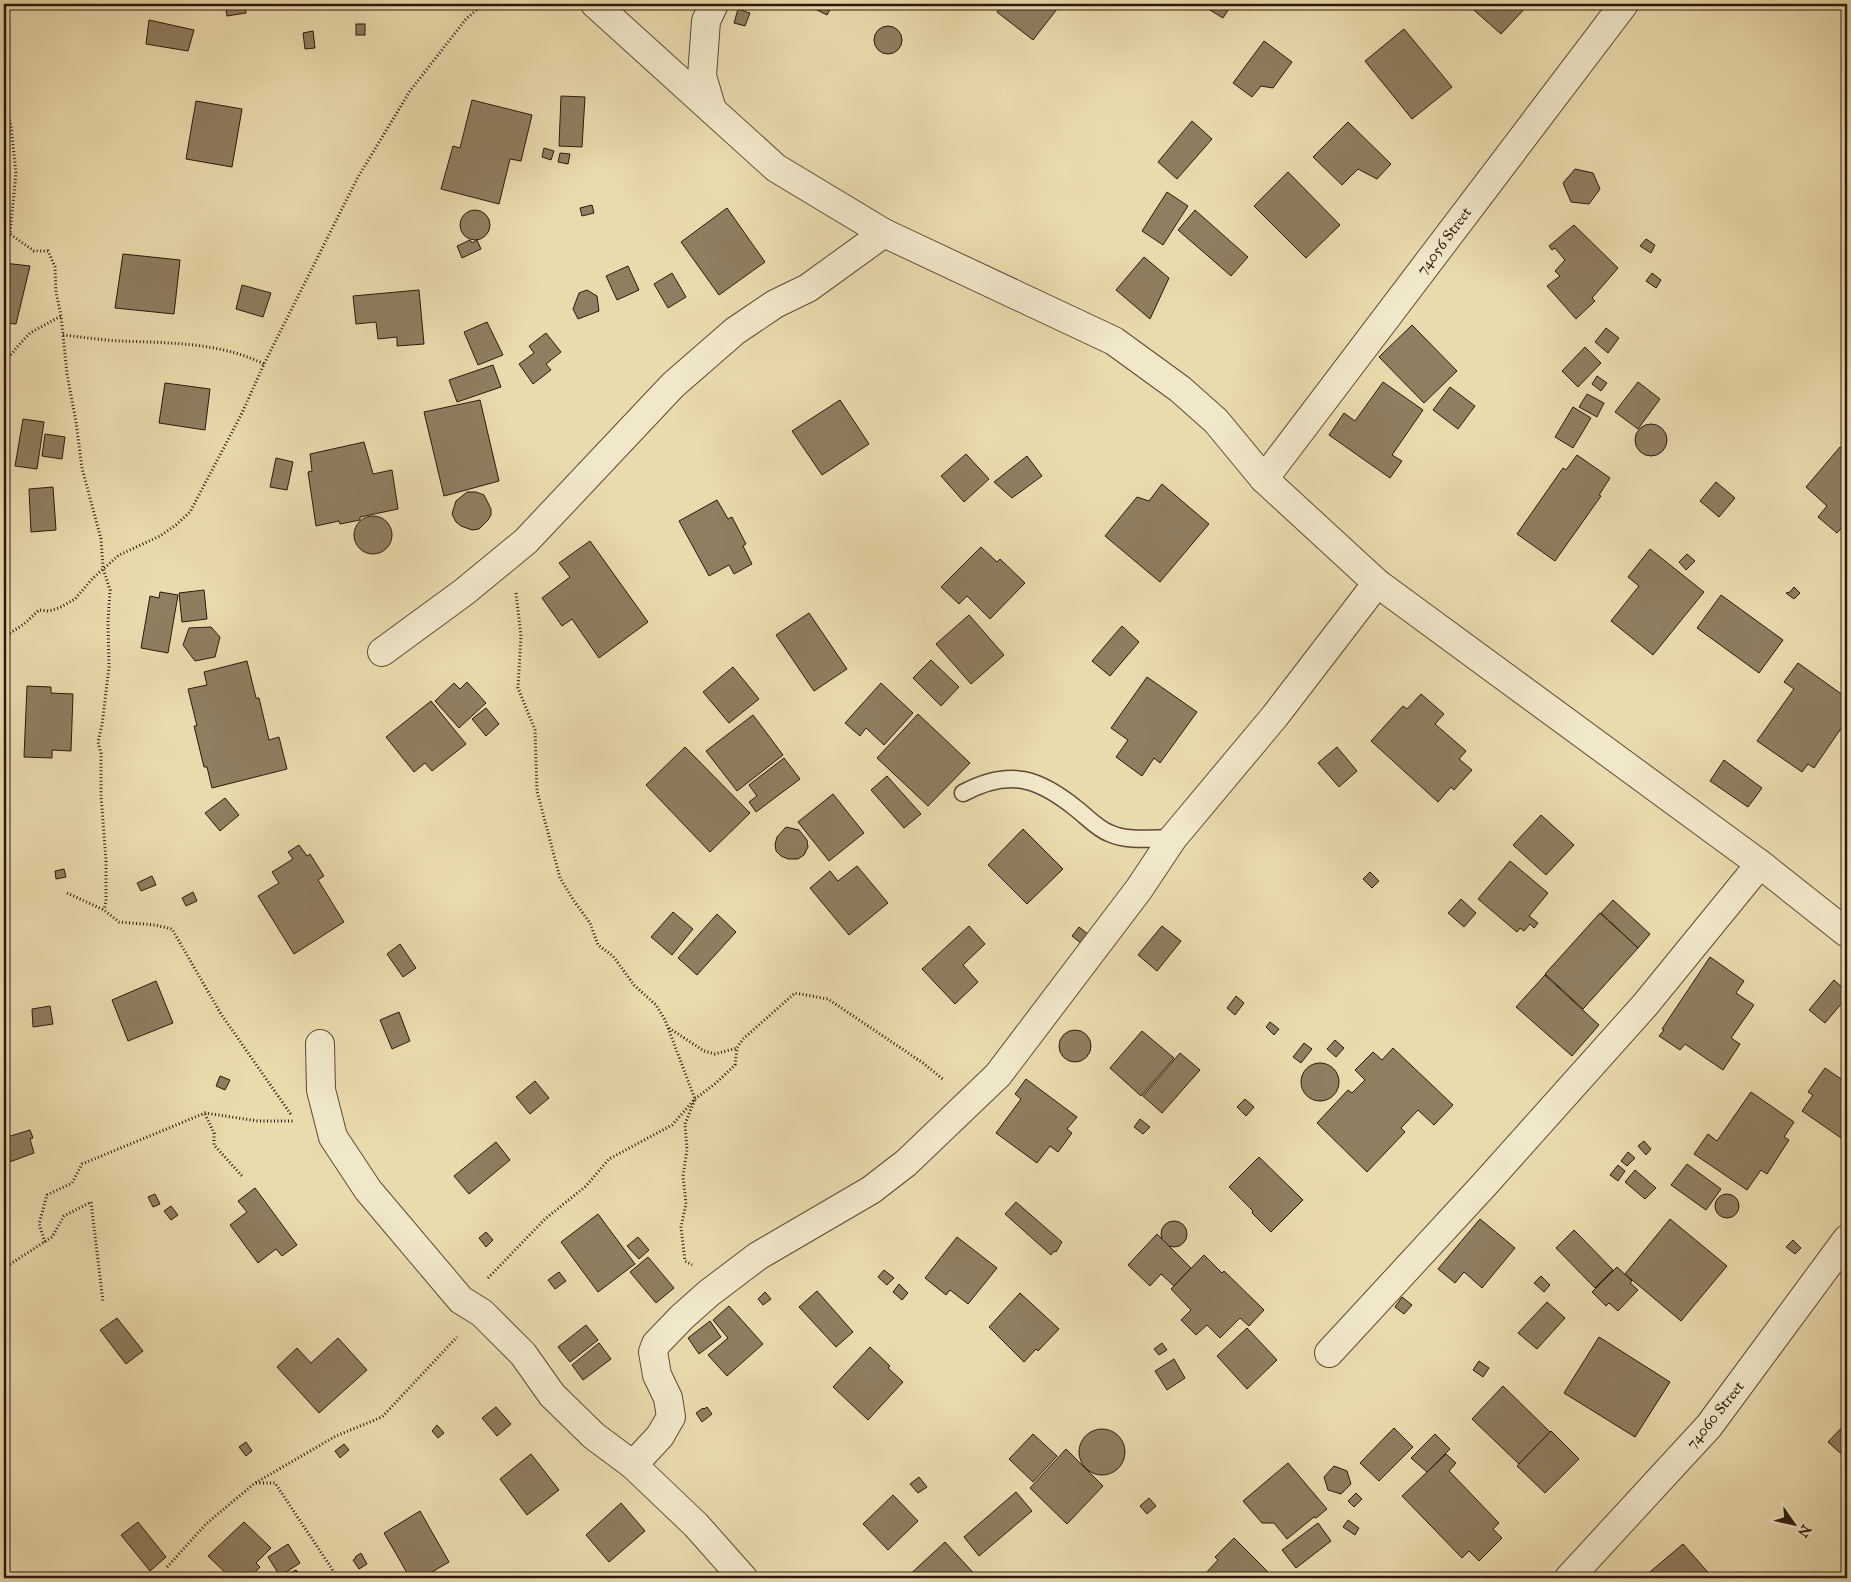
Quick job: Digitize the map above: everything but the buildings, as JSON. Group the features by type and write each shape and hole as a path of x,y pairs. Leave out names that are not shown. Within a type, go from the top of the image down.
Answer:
{"street":[{"path":"595,4 776,168 884,233 1114,341 1180,389 1216,421 1264,479 1377,583 1760,864 1847,933"},
{"path":"712,110 702,76 706,21 714,4"},
{"name":"74056 Street","path":"1264,479 1624,4"},
{"path":"382,652 464,592 526,541 673,385 735,331 775,304 808,288 884,233"},
{"path":"634,1465 660,1436 671,1417 668,1398 657,1375 653,1352 656,1344 682,1317 718,1286 758,1256 871,1190 906,1163 998,1075 1139,889 1173,838 1275,716 1377,583"},
{"path":"1329,1353 1484,1185 1645,1005 1760,864"},
{"path":"320,1044 321,1090 333,1137 368,1190 472,1307 523,1354 552,1395 594,1436 634,1465 696,1525 744,1578"},
{"name":"74060 Street","path":"1568,1578 1709,1426 1847,1239"}],"lane":[{"path":"963,793 1001,778 1022,779 1059,794 1106,833 1123,839 1173,838"}],"path":[{"path":"4,637 24,624 39,610 50,611 75,599 103,568 119,555 160,536 190,512 242,413 264,364 358,177 410,91 466,19 484,4"},
{"path":"4,96 11,126 16,173 10,234 34,251 48,251 55,268 56,292 82,468 101,539 103,568 110,590 109,667 98,742 102,753 101,794 106,861 106,901 104,910"},
{"path":"4,363 30,333 61,316"},
{"path":"62,335 216,348 250,357 264,364"},
{"path":"526,541 516,592 521,636 518,688 535,730 537,791 560,878 590,923 598,944 613,956 634,985 656,1006 668,1027 695,1099 685,1124 687,1150 683,1176 686,1204 681,1227 684,1255 685,1260 703,1272 718,1286"},
{"path":"68,893 104,910 119,922 155,925 172,929 221,1014 295,1121 322,1148 333,1137"},
{"path":"166,1567 207,1523 255,1483 336,1436 382,1417 446,1347 472,1307 468,1297 545,1220 586,1186 609,1159 672,1125 695,1099 716,1084 735,1065 737,1048 743,1039 795,993 828,999 923,1063 970,1101"},
{"path":"668,1027 704,1051 714,1054 737,1048"},
{"path":"44,1242 38,1224 47,1195 72,1183 82,1164 205,1113 258,1121 295,1121"},
{"path":"205,1113 214,1133 214,1145 242,1176"},
{"path":"4,1268 52,1236 64,1216 91,1202 103,1302"},
{"path":"255,1483 275,1482 338,1578"}]}
